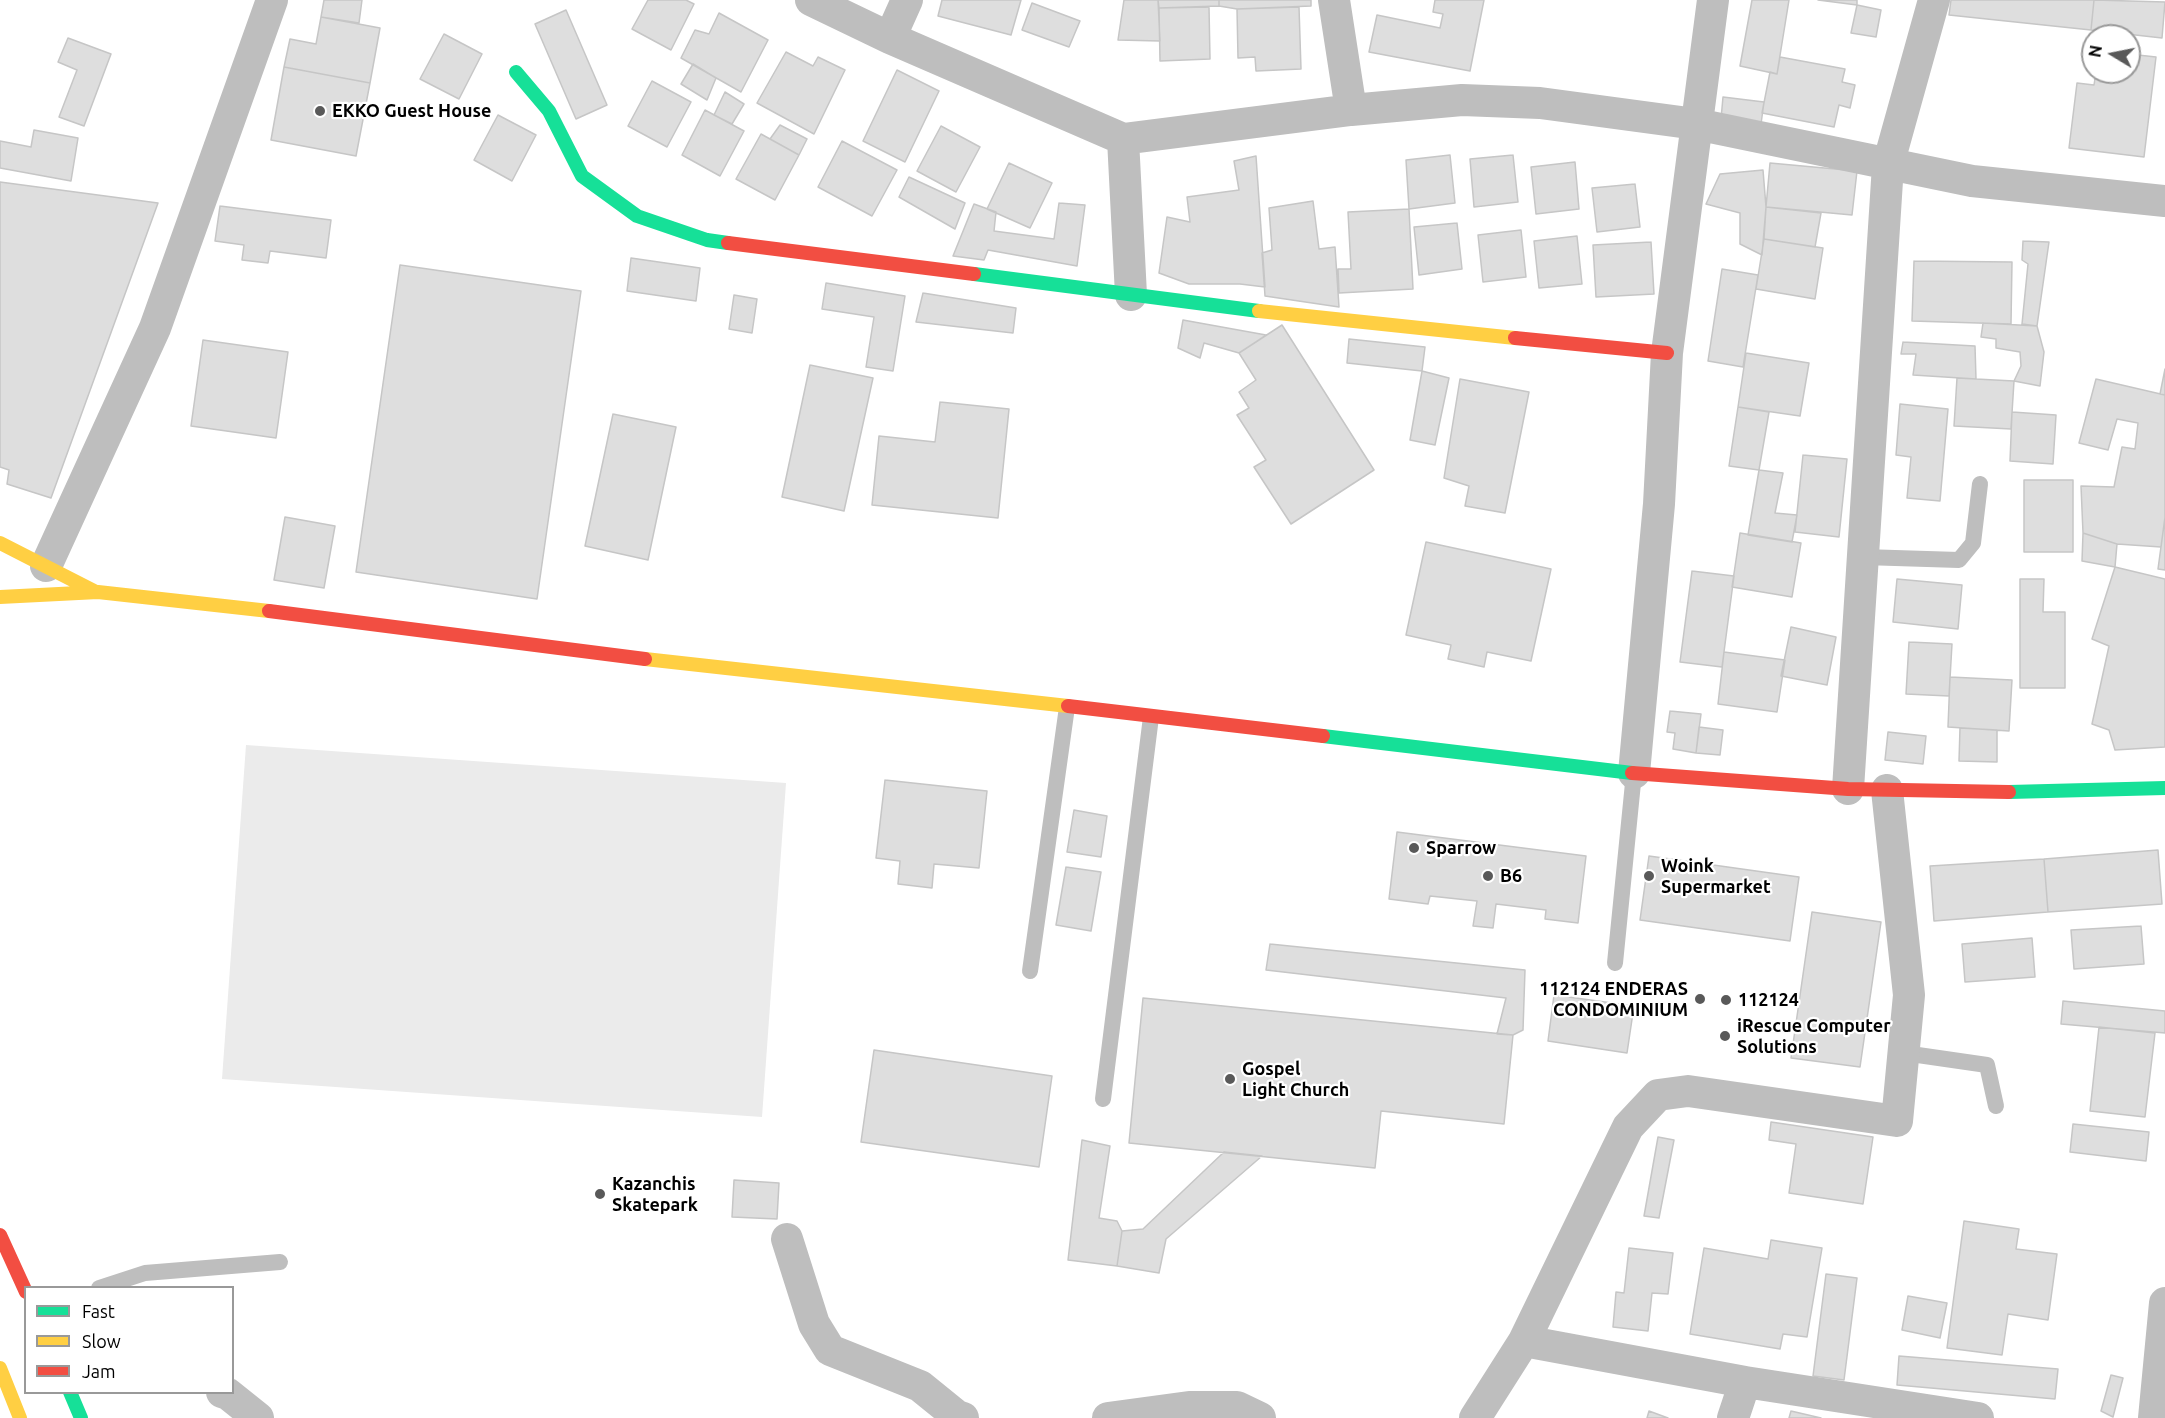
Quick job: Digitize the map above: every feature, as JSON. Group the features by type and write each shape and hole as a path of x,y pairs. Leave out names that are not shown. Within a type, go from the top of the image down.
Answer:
{"main road":[{"path":"516,72 549,111 582,176 638,216 707,240 1357,323 1667,353"},
{"path":"0,543 98,592"},
{"path":"0,597 98,592 199,602 528,646 1634,774 1848,789 2028,792 2165,788"},
{"path":"0,1235 24,1288"},
{"path":"0,1368 20,1418"},
{"path":"71,1394 81,1418"}],"street":[{"path":"46,566 155,328 272,0"},
{"path":"811,0 890,38 1123,139 1352,110 1473,100 1540,103 1696,124 1972,181 2165,201"},
{"path":"890,38 907,0"},
{"path":"1334,0 1352,110"},
{"path":"1634,774 1659,504 1667,353 1713,0"},
{"path":"1848,789 1888,165 1934,0"},
{"path":"1123,139 1131,295"},
{"path":"1475,1418 1524,1341 1628,1127 1658,1095 1688,1091 1897,1120 1909,995 1887,790"},
{"path":"787,1239 814,1324 830,1350 921,1386 957,1416 963,1418"},
{"path":"2154,1418 2165,1303"},
{"path":"1524,1341 1745,1382 1883,1411 1978,1418"},
{"path":"1733,1418 1745,1382"},
{"path":"228,1394 258,1418"},
{"path":"1108,1418 1198,1407 1237,1407 1260,1418"}],"lane":[{"path":"1863,557 1959,560 1973,543 1980,484"},
{"path":"1030,971 1067,707"},
{"path":"1103,1099 1151,717"},
{"path":"1615,963 1634,774"},
{"path":"1904,1053 1987,1065 1996,1106"},
{"path":"102,1286 145,1272 280,1262"}],"shaded area":[{"path":"246,745 786,783 762,1117 222,1079"}],"building":[{"path":"324,0 362,0 359,23 321,17"},
{"path":"648,0 686,0 694,4 671,50 632,29"},
{"path":"942,0 1021,0 1011,35 938,16"},
{"path":"1124,0 1158,0 1160,41 1118,40"},
{"path":"1158,0 1219,0 1219,6 1159,8"},
{"path":"1219,0 1311,0 1311,6 1237,9 1219,6"},
{"path":"1435,0 1484,0 1470,71 1369,52 1377,15 1440,28 1443,14 1433,12"},
{"path":"1752,0 1789,0 1777,74 1740,66"},
{"path":"1818,0 1857,0 1857,5"},
{"path":"1951,0 2094,0 2092,24 2081,24 2081,29 1949,15"},
{"path":"2094,0 2165,2 2162,38 2141,36 2141,24 2092,24"},
{"path":"1032,3 1080,21 1069,47 1022,30"},
{"path":"1857,5 1881,10 1876,37 1851,33"},
{"path":"1209,7 1210,59 1160,61 1159,8"},
{"path":"1299,7 1301,69 1256,71 1255,57 1238,58 1237,9"},
{"path":"566,10 607,105 576,119 535,24"},
{"path":"719,13 768,40 741,92 681,58 695,30 709,34"},
{"path":"321,17 380,28 370,83 284,67 290,39 316,44"},
{"path":"444,34 482,54 459,99 420,79"},
{"path":"68,38 111,54 84,126 59,117 77,70 58,62"},
{"path":"786,52 813,66 818,57 845,70 814,134 757,103"},
{"path":"2141,55 2156,57 2144,157 2069,148 2077,83 2141,84"},
{"path":"1780,57 1845,69 1842,82 1855,85 1850,108 1839,105 1834,127 1762,113 1770,72 1777,74"},
{"path":"693,64 716,78 707,100 681,84"},
{"name":"EKKO Guest House","path":"284,67 370,83 356,156 271,140"},
{"path":"897,70 939,91 905,162 863,141"},
{"path":"652,81 691,102 667,147 628,126"},
{"path":"725,92 744,104 732,124 714,115"},
{"path":"1723,97 1764,102 1761,124 1721,119"},
{"path":"705,110 744,131 720,176 682,155"},
{"path":"498,115 536,135 512,181 474,160"},
{"path":"780,125 807,139 799,155 770,139"},
{"path":"941,126 980,147 956,192 917,171"},
{"path":"34,130 78,138 71,181 0,168 0,141 31,147"},
{"path":"761,134 799,155 775,200 736,179"},
{"path":"842,141 897,170 872,216 818,187"},
{"path":"1450,155 1455,203 1409,209 1406,160"},
{"path":"1513,155 1518,202 1474,207 1470,159"},
{"path":"1256,156 1265,287 1240,284 1189,284 1159,273 1167,217 1190,222 1187,197 1239,190 1234,161"},
{"path":"1575,162 1579,209 1536,214 1531,167"},
{"path":"1009,163 1052,183 1030,228 987,209"},
{"path":"1770,163 1857,171 1852,215 1766,207"},
{"path":"1763,170 1766,207 1762,255 1740,244 1740,213 1706,204 1720,174"},
{"path":"909,177 965,203 955,229 899,197"},
{"path":"0,182 158,203 51,498 7,484 9,470 0,467"},
{"path":"1635,184 1640,227 1597,232 1592,188"},
{"path":"1313,201 1319,249 1335,247 1339,307 1265,296 1262,253 1272,250 1269,208"},
{"path":"1059,203 1085,205 1077,266 988,250 984,260 953,256 974,204 996,212 994,231 1054,239"},
{"path":"220,206 331,220 326,258 270,251 268,263 242,260 244,245 215,241"},
{"path":"1766,207 1821,213 1815,247 1764,239"},
{"path":"1409,209 1413,289 1339,293 1338,269 1351,269 1348,212"},
{"path":"1457,223 1462,269 1419,275 1414,227"},
{"path":"1521,230 1526,277 1483,282 1478,235"},
{"path":"1577,236 1582,284 1539,288 1534,241"},
{"path":"1764,239 1823,248 1815,299 1756,289"},
{"path":"2023,241 2049,242 2037,326 2022,324 2028,264 2022,260"},
{"path":"1651,242 1654,294 1596,297 1593,245"},
{"path":"631,258 700,268 696,301 627,291"},
{"path":"1914,261 2012,262 2011,324 1912,321"},
{"path":"400,265 581,291 537,599 356,572"},
{"path":"1722,269 1758,275 1743,367 1708,361"},
{"path":"826,283 905,296 893,371 866,367 874,317 822,309"},
{"path":"923,293 1016,308 1013,333 916,322"},
{"path":"734,295 757,299 752,333 729,329"},
{"path":"1183,320 1266,335 1239,353 1204,343 1200,358 1178,348"},
{"path":"1983,323 2037,326 2044,352 2040,386 2014,381 2021,366 2020,352 1996,348 1996,339 1981,337"},
{"path":"1282,325 1374,470 1291,524 1254,467 1266,460 1237,415 1249,408 1239,392 1256,380 1239,353"},
{"path":"1349,339 1425,347 1422,371 1347,363"},
{"path":"203,340 288,352 276,438 191,426"},
{"path":"1903,342 1975,346 1976,379 1913,375 1916,354 1901,354"},
{"path":"1746,353 1809,363 1800,416 1738,407"},
{"path":"810,365 873,378 844,511 782,497"},
{"path":"2165,369 2165,395 2160,394"},
{"path":"1422,371 1449,378 1435,445 1410,440"},
{"path":"1957,378 2014,381 2011,429 1954,426"},
{"path":"1460,379 1529,392 1505,513 1465,506 1469,486 1444,478"},
{"path":"2096,379 2165,395 2165,517 2161,547 2117,544 2083,533 2081,486 2114,487 2122,447 2135,449 2138,423 2117,419 2108,450 2079,443"},
{"path":"940,402 1009,409 998,518 872,505 879,436 935,442"},
{"path":"1900,404 1948,409 1940,501 1907,498 1911,457 1896,455"},
{"path":"1738,407 1769,412 1759,470 1729,466"},
{"path":"2012,412 2056,415 2053,464 2010,461"},
{"path":"613,414 676,427 648,560 585,546"},
{"path":"1803,455 1847,459 1839,537 1795,532"},
{"path":"1759,470 1783,473 1775,513 1797,515 1792,542 1748,535"},
{"path":"2024,480 2073,480 2073,552 2024,552"},
{"path":"285,517 335,526 324,588 274,580"},
{"path":"2165,517 2165,570 2158,569"},
{"path":"1740,533 1801,543 1792,597 1732,587"},
{"path":"2083,533 2117,544 2115,567 2082,561"},
{"path":"1426,542 1551,569 1531,661 1487,652 1484,667 1448,659 1451,645 1406,635"},
{"path":"2115,567 2165,579 2165,747 2115,750 2109,730 2092,724 2109,646 2092,639"},
{"path":"1692,571 1734,576 1722,667 1680,662"},
{"path":"1897,579 1962,585 1958,629 1893,622"},
{"path":"2020,579 2044,579 2043,612 2065,612 2065,688 2020,688"},
{"path":"1791,627 1836,637 1827,685 1781,676"},
{"path":"1909,642 1952,644 1949,696 1906,694"},
{"path":"1724,652 1785,660 1777,712 1718,704"},
{"path":"1950,677 2012,680 2009,731 1948,727"},
{"path":"1670,711 1701,714 1696,753 1673,749 1675,733 1667,732"},
{"path":"1699,727 1723,730 1720,755 1696,753"},
{"path":"1960,728 1997,730 1997,762 1959,761"},
{"path":"1888,732 1926,736 1923,764 1885,760"},
{"path":"885,780 987,791 979,868 934,864 932,888 898,884 900,861 876,858"},
{"path":"1074,810 1107,816 1101,857 1067,852"},
{"name":"B6","path":"1397,832 1586,856 1578,923 1545,919 1546,910 1496,904 1493,928 1473,926 1477,901 1430,896 1428,904 1389,899"},
{"path":"2158,850 2162,904 2048,912 2044,859"},
{"path":"1649,856 1799,877 1790,941 1640,920"},
{"path":"2044,859 2048,912 1934,921 1930,866"},
{"path":"1066,867 1101,872 1091,931 1056,925"},
{"path":"1812,912 1881,922 1860,1067 1791,1058"},
{"path":"2141,926 2144,964 2074,969 2071,930"},
{"path":"2032,938 2035,977 1965,982 1962,944"},
{"path":"1270,944 1525,970 1523,1030 1513,1035 1497,1034 1506,998 1266,970"},
{"path":"1554,995 1634,1006 1627,1053 1548,1041"},
{"path":"1143,998 1513,1035 1504,1124 1381,1111 1375,1168 1129,1143"},
{"path":"2063,1001 2165,1011 2165,1033 2061,1024"},
{"path":"2099,1027 2155,1033 2145,1117 2090,1111"},
{"path":"874,1050 1052,1076 1039,1167 861,1142"},
{"path":"1771,1122 1873,1137 1863,1204 1789,1193 1796,1144 1769,1140"},
{"path":"2073,1124 2149,1132 2146,1161 2070,1152"},
{"path":"1658,1137 1674,1140 1659,1218 1644,1216"},
{"path":"1082,1140 1110,1146 1099,1218 1117,1221 1122,1231 1117,1266 1068,1260"},
{"path":"1224,1152 1262,1156 1166,1239 1159,1273 1117,1266 1122,1231 1143,1229"},
{"path":"734,1180 779,1183 777,1219 732,1217"},
{"path":"1964,1221 2019,1229 2016,1249 2057,1254 2048,1320 2008,1314 2002,1355 1947,1348"},
{"path":"1771,1240 1822,1248 1807,1337 1783,1334 1780,1349 1690,1334 1704,1248 1768,1259"},
{"path":"1629,1248 1673,1253 1668,1294 1652,1293 1648,1331 1613,1327 1616,1292 1624,1293"},
{"path":"1826,1274 1857,1278 1844,1380 1813,1376"},
{"path":"1908,1296 1947,1303 1940,1338 1902,1330"},
{"path":"1899,1356 2058,1369 2055,1399 1897,1385"},
{"path":"2111,1375 2123,1378 2113,1417 2101,1411"},
{"path":"1649,1411 1668,1418 1647,1418"},
{"path":"1791,1411 1821,1418 1789,1418"}],"traffic: fast":[{"path":"516,72 549,111 582,176 637,216 707,240 728,243"},
{"path":"974,274 1259,311"},
{"path":"1323,736 1632,773"},
{"path":"2009,792 2165,788"},
{"path":"71,1394 81,1418"}],"traffic: slow":[{"path":"1259,311 1515,338"},
{"path":"0,543 96,592"},
{"path":"0,597 98,592 269,611"},
{"path":"645,659 1068,706"},
{"path":"0,1368 20,1418"}],"traffic: jam":[{"path":"728,243 974,274"},
{"path":"1515,338 1667,353"},
{"path":"269,611 645,659"},
{"path":"1068,706 1323,736"},
{"path":"1632,773 1848,789 2009,792"},
{"path":"0,1235 24,1288"}],"place":[{"name":"EKKO Guest House","path":"320,111"},
{"name":"Sparrow","path":"1414,848"},
{"name":"B6","path":"1488,876"},
{"name":"Woink Supermarket","path":"1649,876"},
{"name":"112124 ENDERAS CONDOMINIUM","path":"1700,999"},
{"name":"112124","path":"1726,1000"},
{"name":"iRescue Computer Solutions","path":"1725,1036"},
{"name":"Gospel Light Church","path":"1230,1079"},
{"name":"Kazanchis Skatepark","path":"600,1194"}]}
